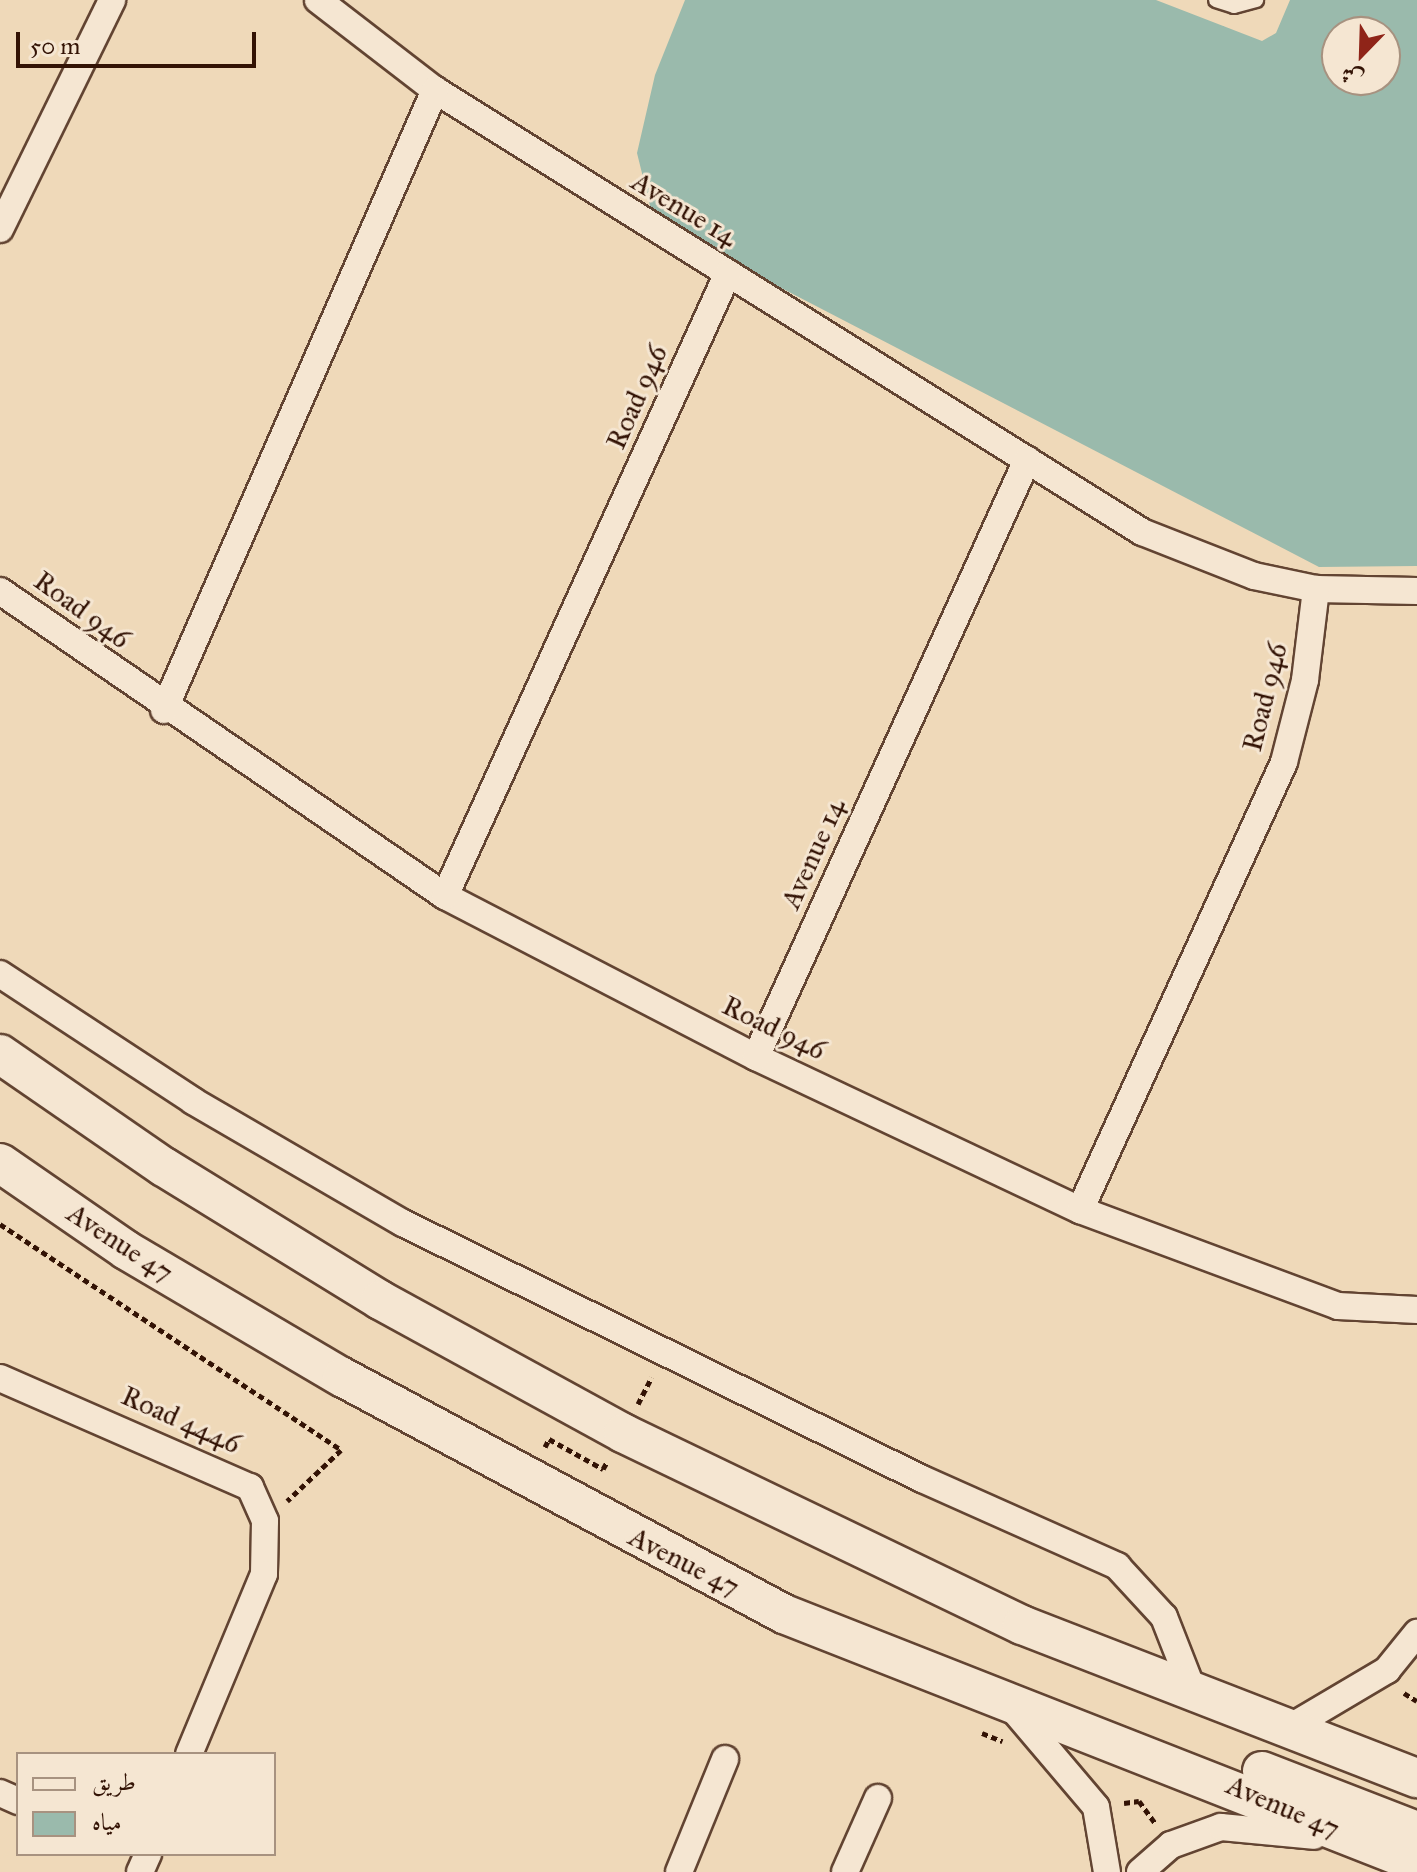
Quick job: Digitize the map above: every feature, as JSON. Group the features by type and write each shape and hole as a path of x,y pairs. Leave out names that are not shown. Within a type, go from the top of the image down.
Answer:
{"street":[{"path":"0,229 112,0"},
{"name":"Avenue 14","path":"318,0 435,90 1027,460 1198,559 1316,589 1417,591"},
{"path":"164,710 435,90"},
{"name":"Road 946","path":"445,896 728,273"},
{"name":"Avenue 14","path":"756,1057 1027,460"},
{"name":"Road 946","path":"1080,1210 1284,762 1305,680 1316,589"},
{"name":"Road 946","path":"0,591 164,710 445,896 756,1057 1080,1210 1338,1306 1417,1310"},
{"path":"0,974 193,1101 403,1223 908,1473 1117,1566 1164,1617 1195,1696"},
{"path":"0,1054 164,1167 380,1300 623,1433 828,1537 1195,1696 1417,1778"},
{"name":"Avenue 47","path":"0,1163 126,1250 355,1385 589,1513 867,1649 996,1692 1417,1863"},
{"name":"Road 4446","path":"0,1378 223,1471 250,1487 265,1521 264,1574 190,1752"},
{"path":"1284,1731 1387,1670 1417,1633"},
{"path":"867,1649 1023,1681 1417,1831"},
{"path":"996,1692 1096,1807 1107,1872"},
{"path":"679,1872 725,1759"},
{"path":"845,1872 878,1798"},
{"path":"1140,1872 1171,1845 1221,1827 1268,1828 1382,1849"}],"lane":[{"path":"1216,0 1234,6 1256,0"}],"path":[{"path":"0,1224 341,1450 265,1521"}],"water":[{"path":"685,0 1156,0 1262,41 1276,33 1290,0 1417,0 1417,566 1319,567 654,222 637,153 655,75"}]}
